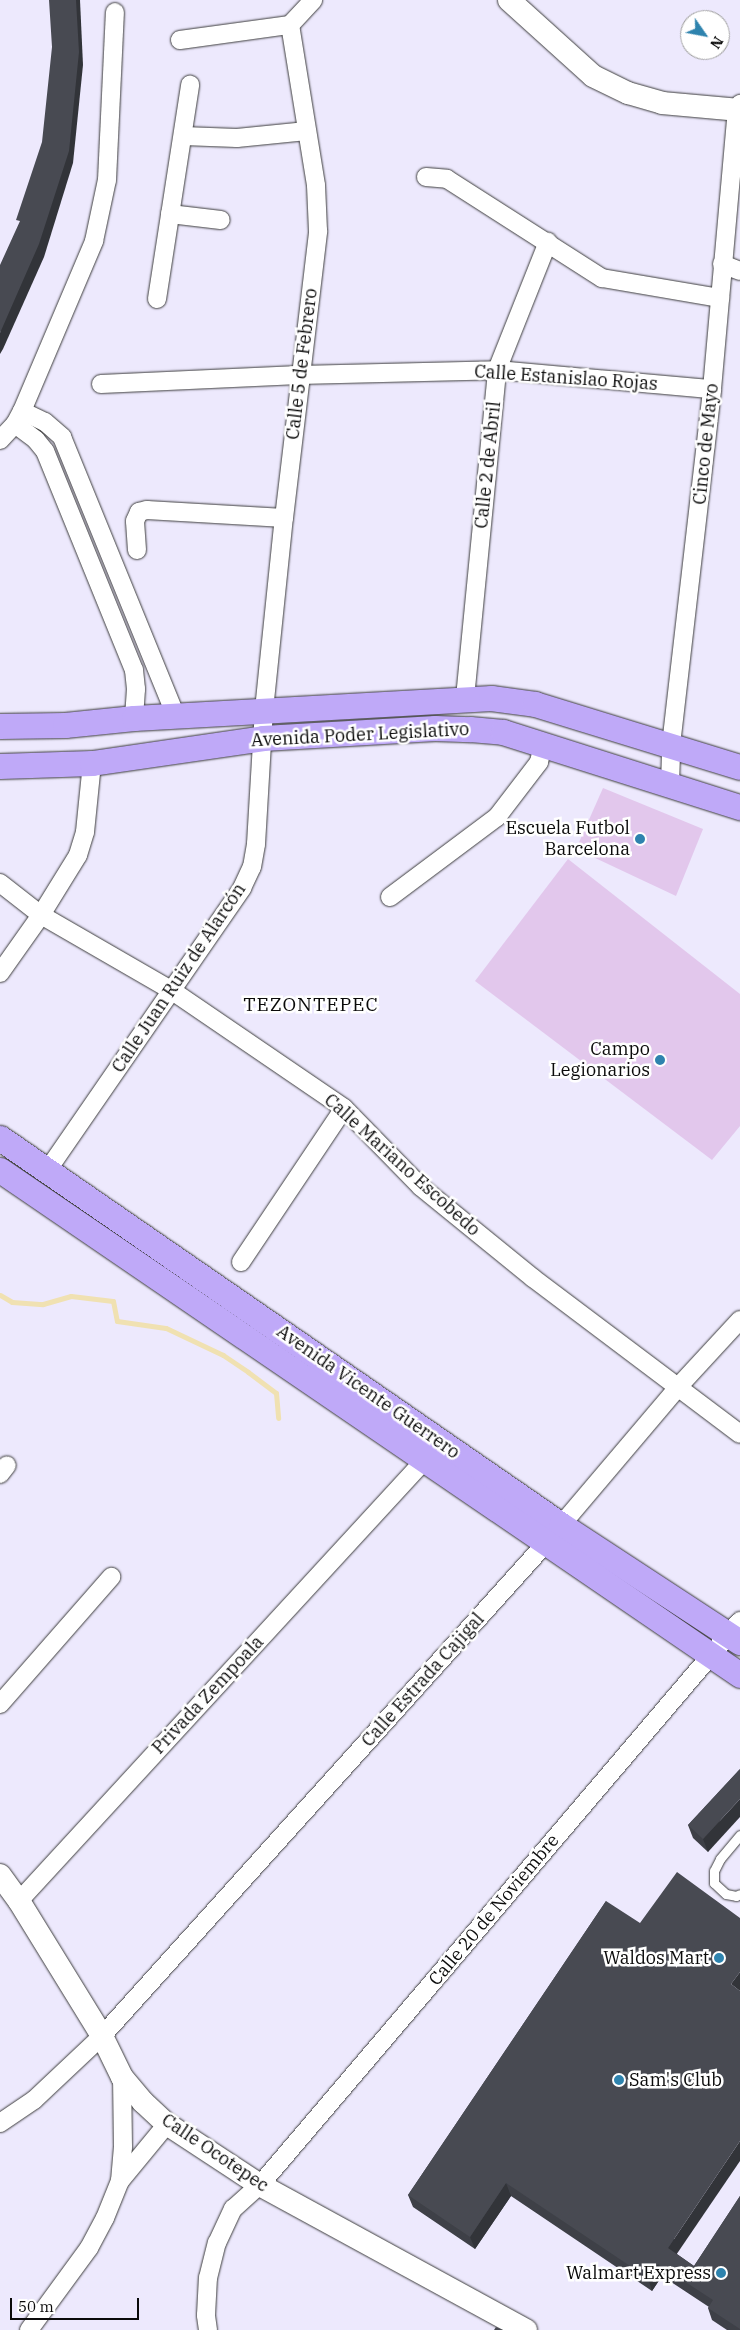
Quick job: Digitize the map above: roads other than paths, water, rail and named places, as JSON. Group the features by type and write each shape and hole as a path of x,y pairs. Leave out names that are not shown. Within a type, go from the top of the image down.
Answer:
{"main road":[{"name":"Avenida Poder Legislativo","path":"0,726 65,725 134,718 491,698 535,704 740,767"},
{"name":"Avenida Poder Legislativo","path":"0,766 92,763 263,738 435,728 503,732 670,783 740,807"},
{"name":"Avenida Vicente Guerrero","path":"0,1138 440,1442 553,1534 712,1655 740,1674"},
{"name":"Avenida Vicente Guerrero","path":"0,1170 425,1461 553,1534 736,1632"}],"street":[{"path":"180,40 290,25 313,0"},
{"path":"509,0 593,76 662,104 739,108"},
{"path":"0,440 19,417 94,241 106,180 115,12"},
{"name":"Calle 5 de Febrero","path":"263,738 264,710 299,375 318,231 316,185 290,25"},
{"path":"157,299 190,85"},
{"name":"Cinco de Mayo","path":"670,783 671,745 712,389 722,264 739,108"},
{"path":"183,136 237,138 308,131"},
{"path":"426,177 447,179 602,278 720,298"},
{"path":"170,214 221,220"},
{"name":"Calle 2 de Abril","path":"465,698 497,370 548,242"},
{"path":"722,264 740,272"},
{"name":"Calle Estanislao Rojas","path":"101,384 299,375 497,370 712,389"},
{"path":"19,417 45,422 62,438 176,716"},
{"path":"19,417 45,451 134,670 136,689 134,718"},
{"path":"137,550 135,521 139,512 147,510 284,518"},
{"name":"Calle Juan Ruiz de Alarcón","path":"46,1171 242,888 252,867 263,738"},
{"path":"390,897 498,817 538,762 543,744"},
{"path":"0,974 41,915 78,855 85,832 92,763"},
{"name":"Calle Mariano Escobedo","path":"0,883 41,915 171,990 344,1108 421,1187 533,1278 679,1386 740,1434"},
{"path":"241,1262 344,1108"},
{"name":"Calle Estrada Cajigal","path":"0,2123 34,2100 102,2036 553,1534 679,1386 740,1320"},
{"name":"Privada Zempoala","path":"19,1901 425,1461 440,1442"},
{"path":"0,1704 112,1577"},
{"name":"Calle 20 de Noviembre","path":"208,2330 206,2316 208,2278 217,2242 233,2209 260,2185 712,1655 736,1632"},
{"name":"Calle Ocotepec","path":"0,1875 19,1901 102,2036 122,2077 143,2102 167,2124 260,2185 526,2330"},
{"path":"29,2330 89,2248 105,2218 120,2181 123,2147 122,2077"},
{"path":"120,2181 167,2124"}],"lane":[{"path":"740,1835 720,1859 714,1871 714,1883 726,1894 736,1896 740,1894"}],"waterway":[{"path":"0,1295 12,1302 43,1304 71,1296 113,1301 117,1321 166,1328 223,1355 248,1372 276,1393 278,1418"}],"place":[{"name":"Escuela Futbol Barcelona","path":"640,839"},
{"name":"Campo Legionarios","path":"660,1060"},
{"name":"Waldos Mart","path":"719,1958"},
{"name":"Sam's Club","path":"619,2080"},
{"name":"Walmart Express","path":"721,2273"}],"district":[{"name":"TEZONTEPEC","path":"311,1005"}]}
